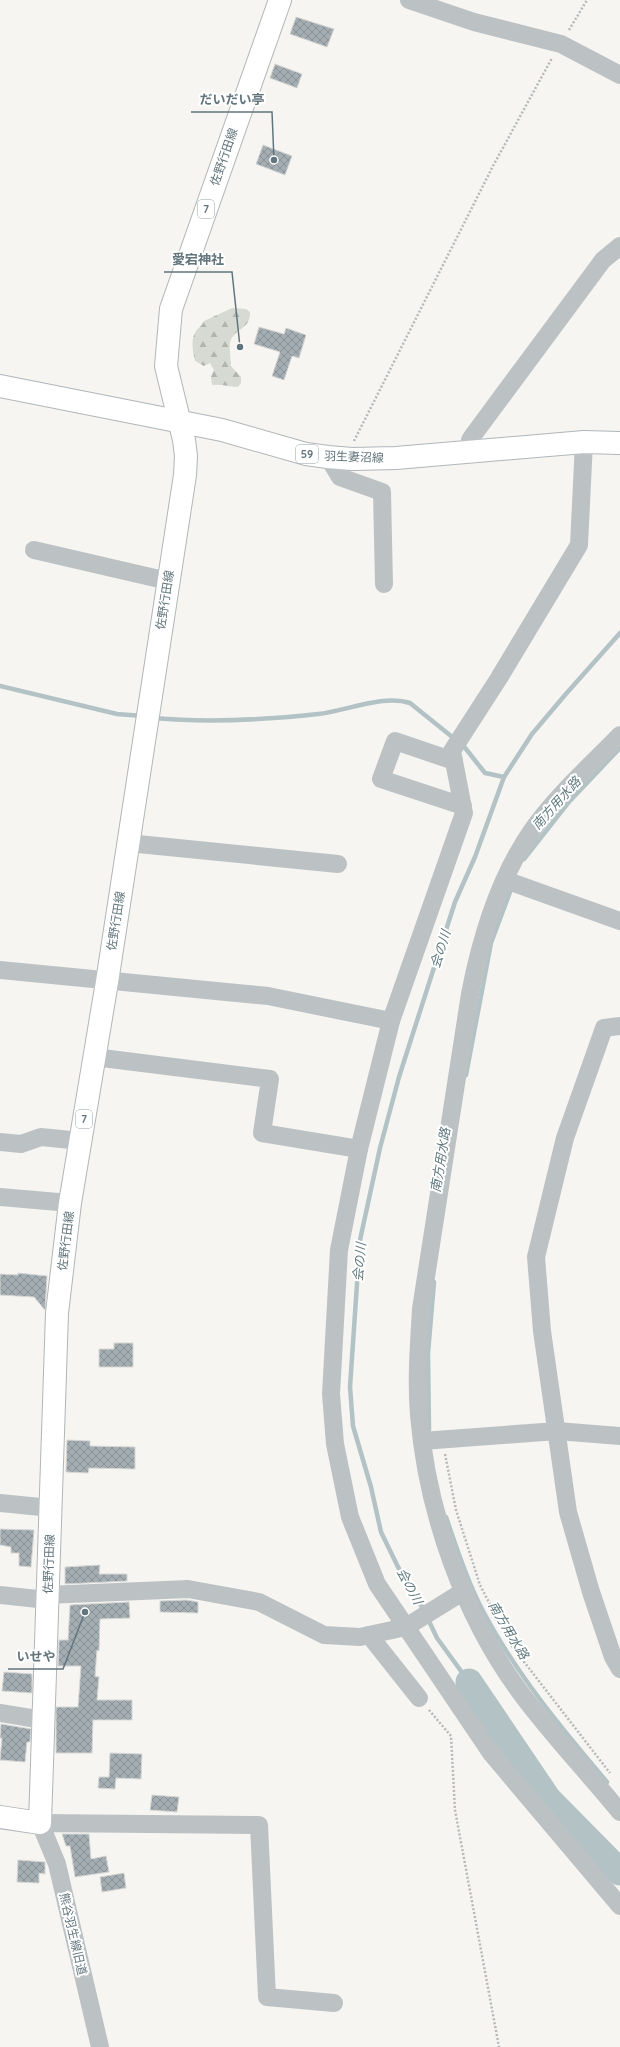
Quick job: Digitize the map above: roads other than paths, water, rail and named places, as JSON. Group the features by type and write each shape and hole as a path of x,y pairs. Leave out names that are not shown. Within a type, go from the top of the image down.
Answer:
{"main road":[{"name":"佐野行田線","path":"40,1822 57,1313 70,1204 107,982 185,475 186,456 180,422 166,366 171,309 280,0"},
{"name":"羽生妻沼線","path":"0,386 222,430 306,454 328,457 352,459 472,452 584,442 620,443"},
{"path":"0,1817 40,1822"}],"street":[{"path":"409,0 474,22 561,44 620,75"},
{"path":"472,452 470,440 474,434 603,260 620,246"},
{"path":"584,442 579,545 499,678 452,751 464,813 391,1021 360,1149 339,1250 331,1394 335,1444 350,1517 377,1584 491,1753 620,1906"},
{"path":"328,457 340,476 382,492 384,584"},
{"path":"34,550 168,582"},
{"path":"620,735 555,802 533,829 517,854 488,923 474,972 421,1309 418,1361 419,1414 422,1442 432,1495 445,1542 464,1591 491,1646 522,1695 620,1812"},
{"path":"454,761 395,741 381,779 463,806"},
{"path":"128,843 338,864"},
{"path":"505,880 620,921"},
{"path":"0,970 107,982 268,996 391,1021"},
{"path":"620,1026 604,1028 565,1138 536,1258 542,1331 568,1512 596,1606 613,1657 620,1668"},
{"path":"94,1057 270,1079 262,1133 360,1149"},
{"path":"0,1142 22,1144 41,1137 81,1142"},
{"path":"0,1197 70,1204"},
{"path":"422,1442 557,1431 620,1436"},
{"path":"0,1503 50,1508"},
{"path":"0,1595 47,1597 188,1589 259,1602 324,1635 360,1637 406,1627 464,1591"},
{"path":"369,1635 419,1698"},
{"path":"0,1713 43,1720"},
{"path":"40,1822 259,1825 267,1997 334,2003"},
{"name":"熊谷羽生線旧道","path":"40,1822 57,1864 100,2047"}],"waterway":[{"name":"会の川","path":"425,1612 398,1567 381,1532 371,1487 353,1426 350,1387 360,1240 380,1148 399,1077 455,902 475,857 504,777 532,734 620,633"},
{"path":"0,686 117,714 143,716"},
{"path":"154,718 216,721 277,718 318,714 388,700 410,703 456,740"},
{"path":"462,744 485,773 504,777"},
{"name":"南方用水路","path":"524,859 568,803 620,748"},
{"name":"南方用水路","path":"466,1075 491,943 510,892"},
{"name":"南方用水路","path":"429,1430 428,1353 434,1282"},
{"name":"南方用水路","path":"446,1517 473,1590 497,1636 541,1701 607,1782"},
{"name":"会の川","path":"428,1619 437,1638 469,1682"},
{"name":"会の川","path":"469,1682 548,1799 620,1872"}],"place":[{"name":"だいだい亭","path":"274,160"},
{"name":"愛宕神社","path":"240,347"},
{"name":"いせや","path":"85,1612"}]}
